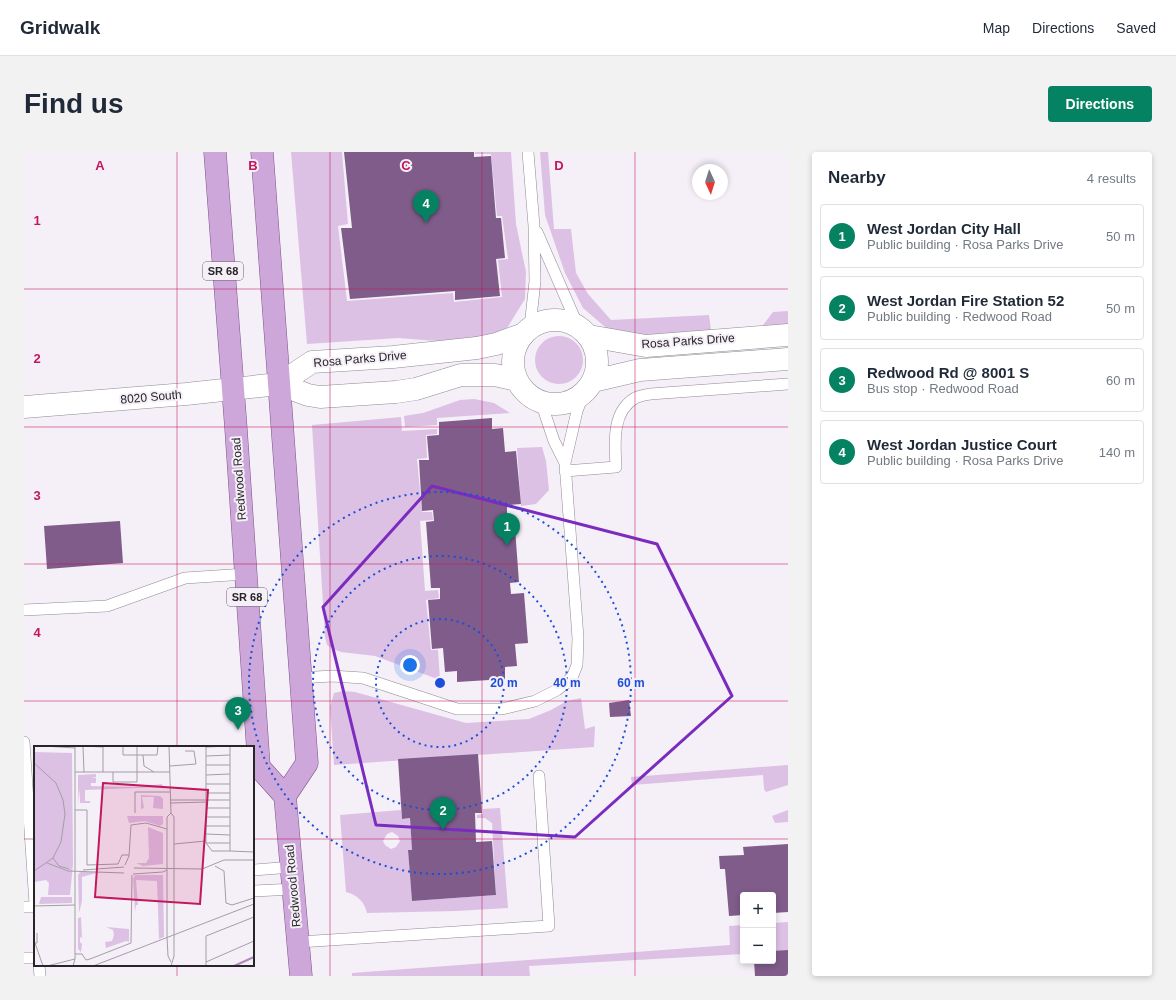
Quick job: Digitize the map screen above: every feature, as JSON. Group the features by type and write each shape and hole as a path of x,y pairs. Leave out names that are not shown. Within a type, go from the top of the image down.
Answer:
{"main road":[{"name":"Redwood Road","path":"215,152 259,767 284,796 292,867 301,976"},
{"path":"262,152 307,763 284,796"}],"street":[{"path":"589,387 598,366 596,350 584,331 563,320 548,319 526,331 514,349 512,365 516,380 526,393 541,402 555,404 570,402 589,387 640,370 788,359"},
{"name":"Rosa Parks Drive","path":"279,384 312,362 393,357 477,348 496,344 526,331"},
{"name":"Rosa Parks Drive","path":"584,331 646,346 788,335"},
{"path":"279,384 308,395 320,397 396,392 416,389 461,375 495,375 516,380"},
{"name":"8020 South","path":"24,407 279,384"}],"lane":[{"path":"526,331 535,281 534,226 528,152"},
{"path":"534,226 584,331"},
{"path":"565,467 616,467 614,443 618,420 625,407 635,398 650,394 788,384"},
{"path":"300,678 332,676 363,678 457,709 502,709 536,701 557,690 566,683 573,675 577,664 578,638 565,467 577,411 589,387"},
{"path":"541,402 554,441 565,467"},
{"path":"24,610 107,606 185,578 246,574"},
{"path":"24,742 28,846 31,887 34,900"},
{"path":"298,942 549,926 539,776"},
{"path":"254,870 292,867"},
{"path":"254,892 294,889"},
{"path":"39,966 40,976"}],"highlighted area":[{"path":"432,486 657,544 732,696 575,837 376,825 323,607"}],"shaded area":[{"path":"291,152 342,152 348,224 338,226 347,301 453,293 454,302 502,297 498,260 508,259 502,216 497,216 491,154 475,154 475,152 511,152 516,224 526,272 525,299 507,328 479,340 450,342 398,338 307,344"},
{"path":"540,152 548,152 554,229 571,229 576,273 588,294 611,320 709,315 711,330 643,340 612,333 583,308 565,273 545,215"},
{"path":"788,311 788,327 760,329 773,312"},
{"path":"559,336 568,338 576,343 581,351 583,360 581,369 576,377 568,382 559,384 550,382 542,377 537,369 535,360 537,351 542,343 550,338"},
{"path":"474,399 494,403 510,413 437,418 437,425 405,427 404,416 423,413 460,400"},
{"path":"401,417 402,431 437,429 437,434 426,435 427,458 417,459 422,512 432,512 433,520 420,521 425,591 438,590 439,598 426,600 431,650 438,650 440,680 375,656 341,652 327,645 325,637 312,425"},
{"path":"542,447 546,461 549,490 536,504 521,506 517,448"},
{"path":"343,691 355,692 466,723 529,719 551,710 567,701 581,698 585,729 595,726 594,747 334,765 330,707 334,693"},
{"path":"788,765 788,785 766,792 764,789 763,775 632,785 631,777"},
{"path":"500,808 508,908 367,913 360,899 346,892 340,815 401,810 402,819 410,818 412,850 408,850 412,901 496,895 492,823 485,818 477,818 477,815 483,814 483,809","holes":["392,832 398,836 400,841 396,847 391,849 385,845 383,841 387,834"]},
{"path":"788,810 788,822 775,823 772,816"},
{"path":"788,922 788,951 776,952 776,923"},
{"path":"740,925 740,954 529,966 530,976 352,976 352,973 730,945 729,926"}],"building":[{"path":"344,152 474,152 474,157 491,156 496,218 501,218 505,258 496,259 500,296 455,300 455,291 350,299 341,228 352,228"},
{"path":"492,418 492,429 503,428 505,452 516,451 521,504 507,505 507,516 514,515 519,582 510,583 511,594 524,593 528,643 515,644 517,666 505,667 505,679 457,682 457,671 445,672 443,648 432,649 428,600 440,599 440,588 431,588 426,522 434,521 433,510 422,511 419,460 429,460 427,436 439,435 439,422"},
{"path":"120,521 123,563 47,569 44,526"},
{"path":"629,700 631,716 610,717 609,703"},
{"path":"478,754 482,813 475,813 476,842 492,841 496,895 412,901 408,850 412,850 410,818 402,819 398,759"},
{"path":"788,844 788,912 776,913 776,892 740,892 740,915 729,916 725,869 720,869 719,856 744,855 743,847"},
{"path":"788,950 788,976 755,976 754,964 776,964 776,951"}],"place":[{"name":"West Jordan Justice Court","path":"426,223"},
{"name":"West Jordan City Hall","path":"507,546"},
{"name":"Redwood Rd @ 8001 S","path":"238,730"},
{"name":"West Jordan Fire Station 52","path":"443,830"}]}
